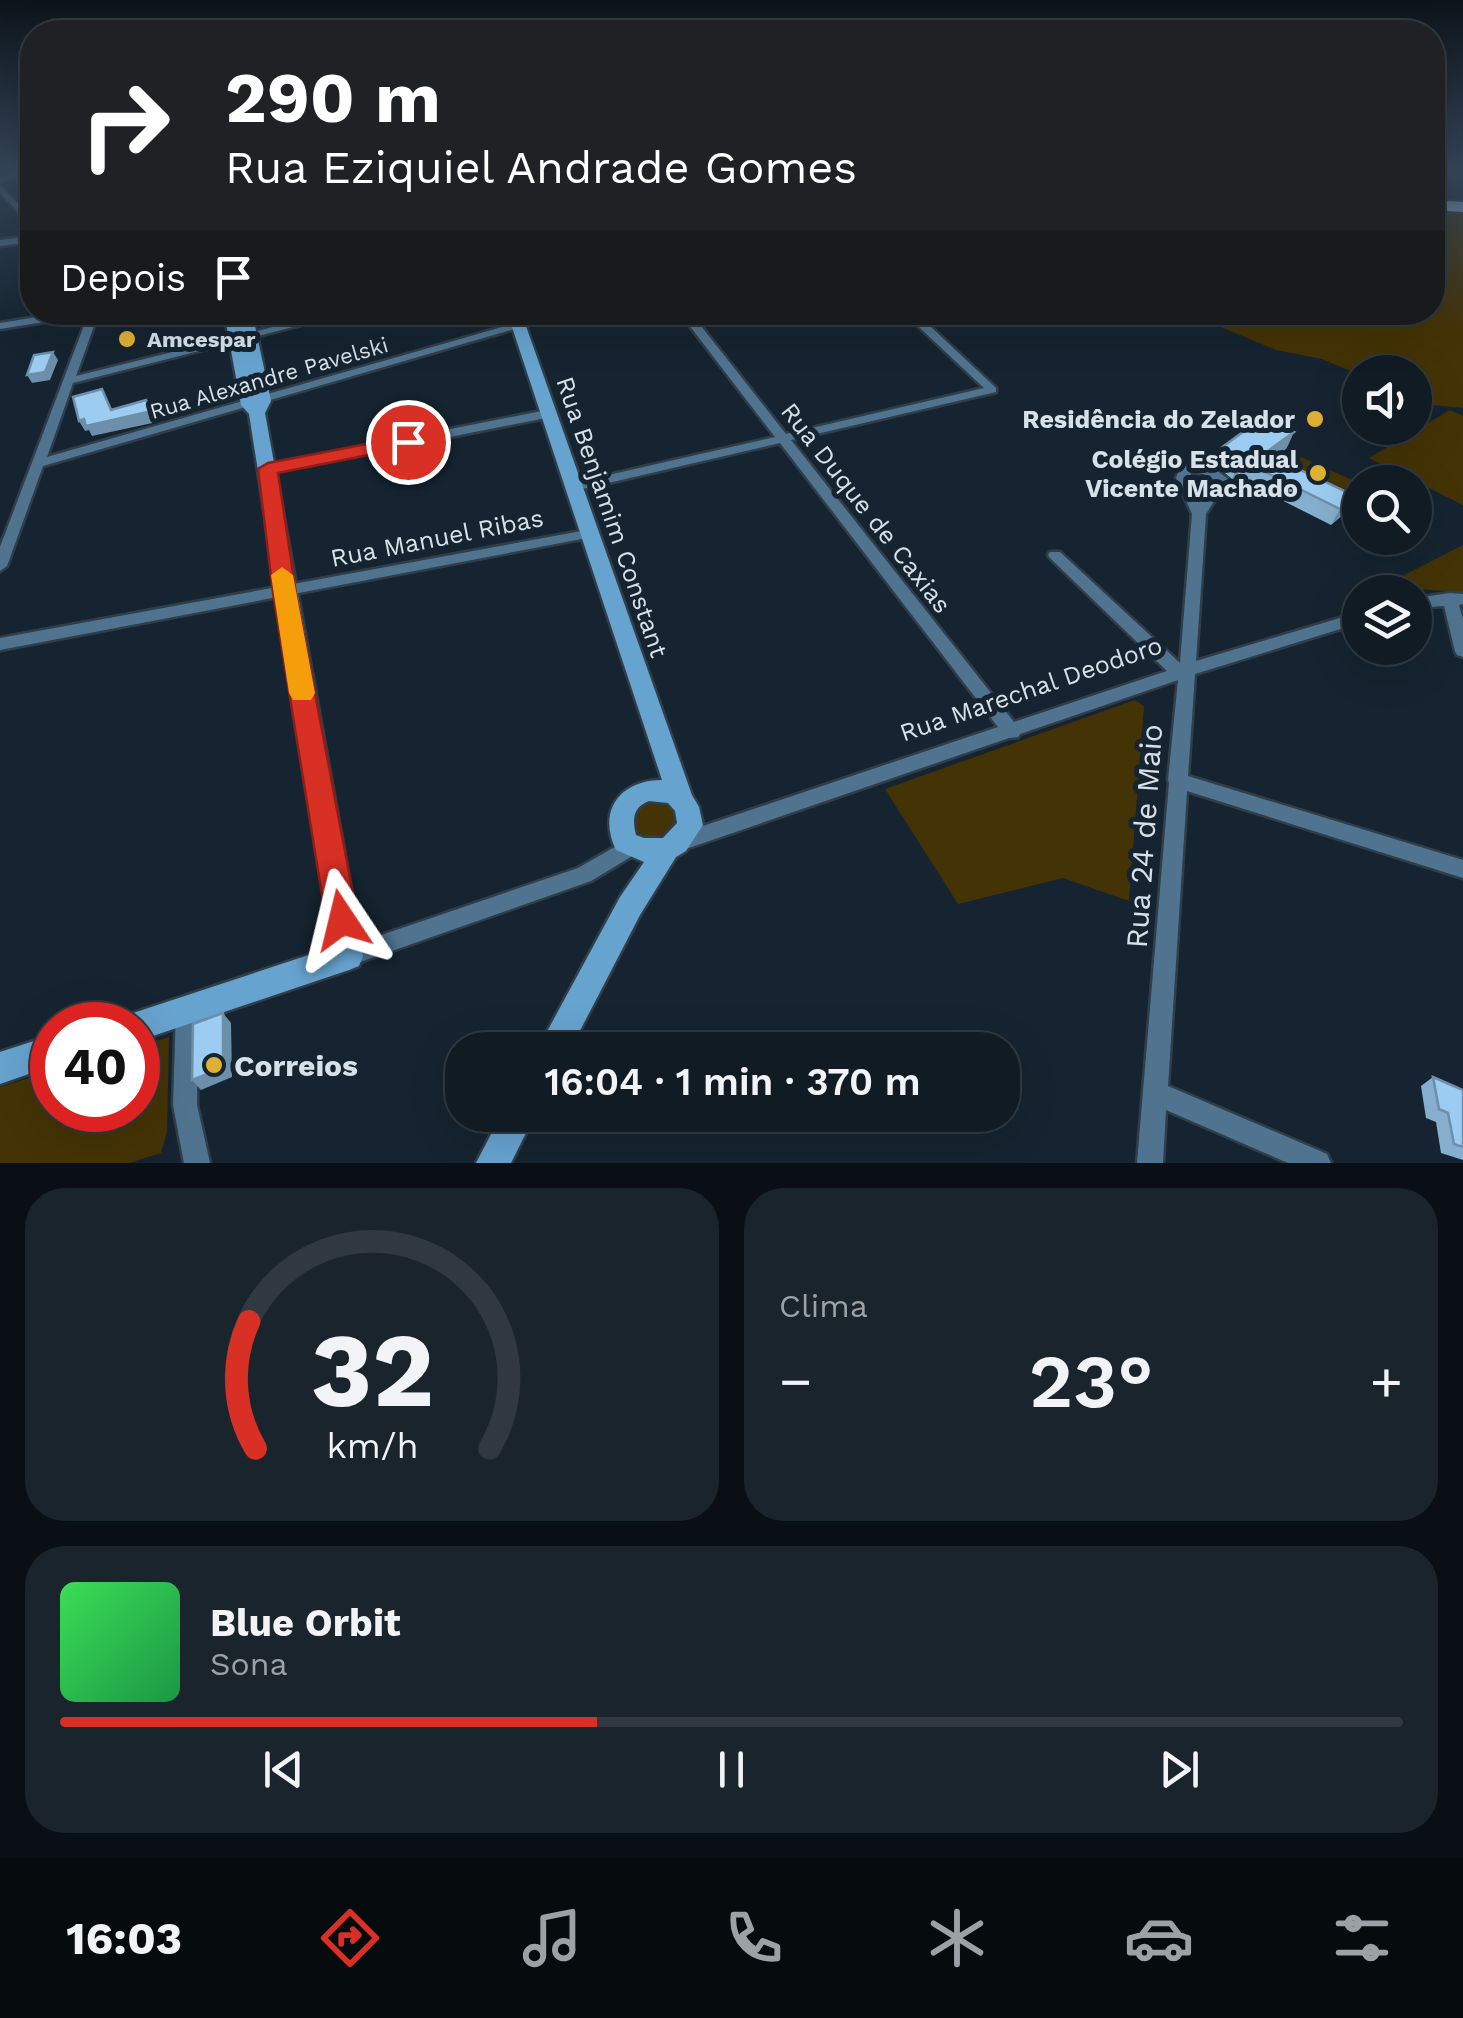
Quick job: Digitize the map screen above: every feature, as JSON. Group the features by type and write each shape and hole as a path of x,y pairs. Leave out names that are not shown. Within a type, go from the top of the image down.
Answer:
{"street":[{"path":"0,566 88,325"},
{"path":"237,325 243,339 268,469 285,593 348,956"},
{"path":"243,339 245,325"},
{"path":"70,381 297,325"},
{"name":"Rua Alexandre Pavelski","path":"38,464 256,406 501,325"},
{"name":"Rua Benjamim Constant","path":"518,325 658,740 685,806"},
{"name":"Rua Duque de Caxias","path":"694,325 1012,732"},
{"path":"574,487 992,390 922,325"},
{"path":"268,469 548,414"},
{"name":"Rua 24 de Maio","path":"1150,1163 1184,671 1199,514"},
{"name":"Rua Manuel Ribas","path":"0,644 588,534"},
{"path":"1055,555 1184,671"},
{"path":"1456,598 1463,651"},
{"name":"Rua Marechal Deodoro","path":"160,1019 584,876 655,847 1342,623"},
{"path":"648,790 658,740"},
{"path":"1177,780 1463,868"},
{"path":"655,847 625,842 618,819 628,800 648,790 671,792 685,806 724,827"},
{"path":"563,1032 630,906 655,847 690,825 685,806"},
{"path":"187,1010 185,1104 197,1163"},
{"path":"0,1068 30,1058"},
{"path":"1155,1094 1318,1163"},
{"path":"493,1163 509,1132"}],"shaded area":[{"path":"1445,225 1463,225 1463,408 1432,405 1432,355 1342,355 1342,367 1322,359 1276,350 1218,325 1445,325"},
{"path":"1450,410 1463,416 1463,505 1432,490 1432,465 1383,465 1369,458 1391,445 1432,445 1432,421"},
{"path":"1290,452 1342,475 1342,494 1339,496 1272,464"},
{"path":"1463,545 1463,592 1432,590 1432,575 1404,575"},
{"path":"1135,700 1144,706 1129,901 1063,878 958,904 885,789"},
{"path":"648,798 674,803 681,822 653,840 633,835 630,813"},
{"path":"169,1037 167,1132 161,1153 129,1163 0,1163 0,1087 30,1078 30,1132 160,1132 160,1040"}],"building":[{"path":"53,352 45,372 27,375 34,355"},
{"path":"102,389 111,410 146,400 152,411 86,426 84,419 79,421 73,397"},
{"path":"1262,418 1294,432 1265,453 1342,490 1342,507 1239,462 1221,448"},
{"path":"223,1013 223,1068 192,1080 193,1024"},
{"path":"1433,1077 1463,1090 1463,1147 1454,1144 1448,1113 1439,1109"}],"slow traffic":[{"path":"282,575 302,693"}],"place":[{"name":"Amcespar","path":"127,339"},
{"name":"Residência do Zelador","path":"1315,419"},
{"name":"Colégio Estadual Vicente Machado","path":"1318,473"},
{"name":"Correios","path":"214,1065"}],"route":[{"path":"342,920 285,593 268,469 408,442"}]}
